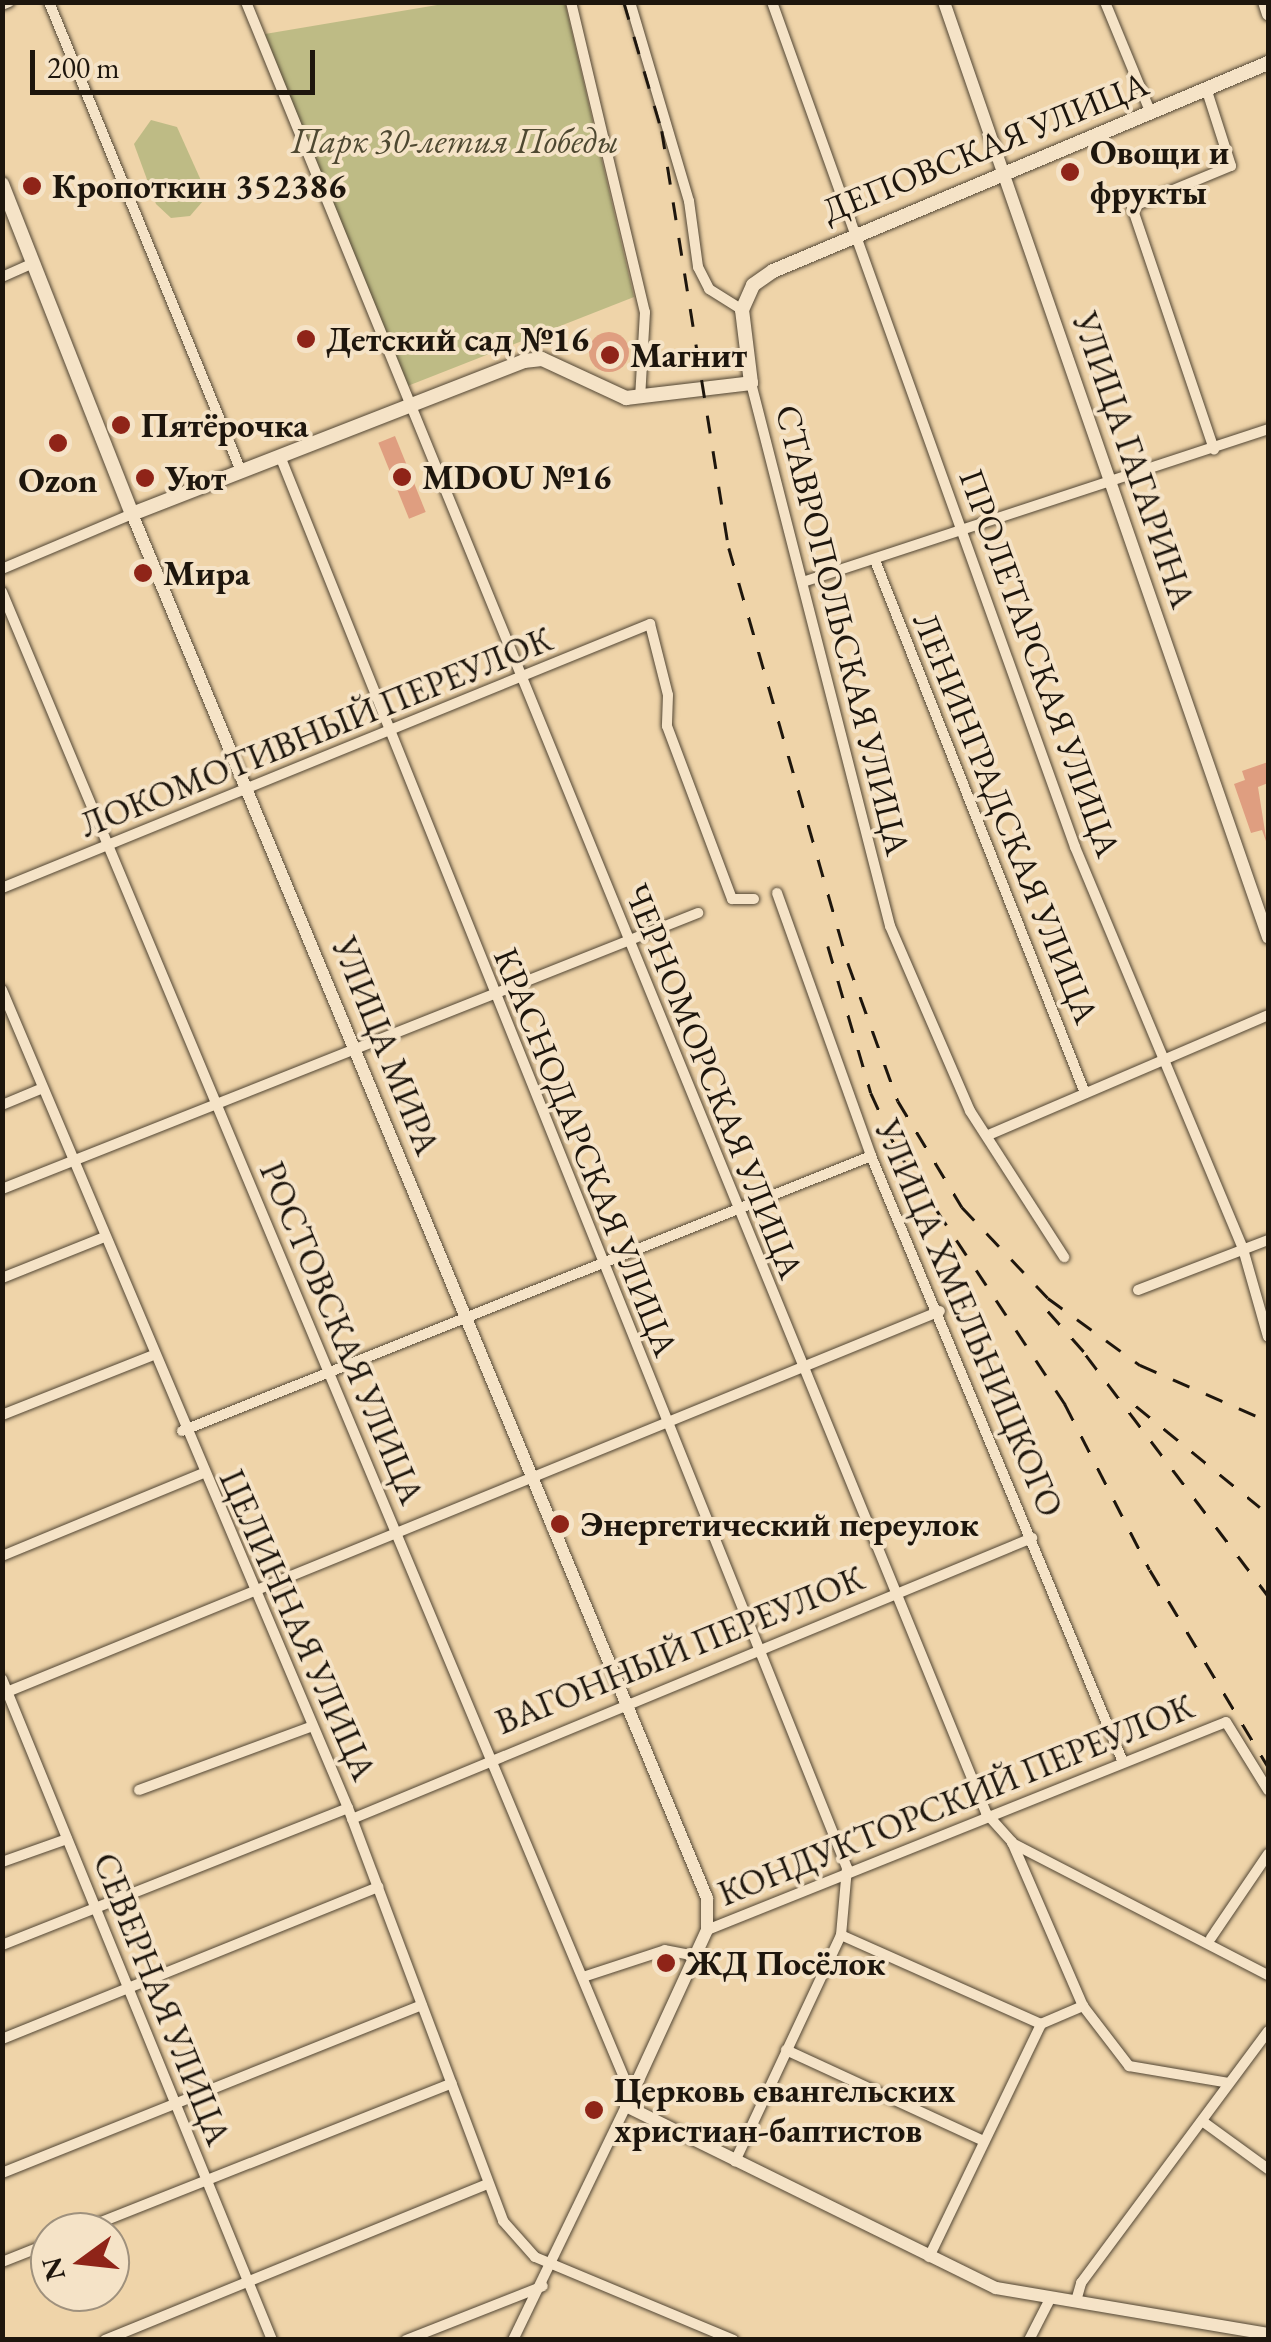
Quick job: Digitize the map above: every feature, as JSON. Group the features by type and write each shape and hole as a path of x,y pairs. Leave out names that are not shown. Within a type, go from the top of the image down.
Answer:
{"main road":[{"name":"ДЕПОВСКАЯ УЛИЦА","path":"742,310 753,285 773,271 853,232 1268,63"},
{"name":"УЛИЦА МИРА","path":"2,184 132,514"},
{"name":"СТАВРОПОЛЬСКАЯ УЛИЦА","path":"742,310 751,383"},
{"path":"132,514 408,406 542,359 608,393 640,398 751,383"}],"street":[{"path":"50,2 241,471"},
{"name":"ЧЕРНОМОРСКАЯ УЛИЦА","path":"246,2 802,1373 986,1812 1012,1842 1083,2006 1128,2066 1228,2083"},
{"path":"571,2 645,312 640,398"},
{"path":"630,2 689,201 698,268 709,290 742,310"},
{"name":"ПРОЛЕТАРСКАЯ УЛИЦА","path":"772,2 1075,847 1160,1060 1243,1248 1268,1337"},
{"name":"УЛИЦА ГАГАРИНА","path":"944,2 1268,937"},
{"path":"1105,2 1150,111"},
{"path":"1264,2 1268,14"},
{"path":"1206,88 1232,166 1132,207 1214,449"},
{"path":"2,276 34,262"},
{"name":"СТАВРОПОЛЬСКАЯ УЛИЦА","path":"751,383 889,922 970,1111 991,1134 1064,1257"},
{"path":"803,582 876,563 1268,429"},
{"name":"КРАСНОДАРСКАЯ УЛИЦА","path":"280,456 491,993 760,1645 847,1868"},
{"path":"2,569 132,514"},
{"name":"УЛИЦА МИРА","path":"132,514 706,1898 707,1930"},
{"name":"ЛЕНИНГРАДСКАЯ УЛИЦА","path":"876,563 1085,1093"},
{"name":"РОСТОВСКАЯ УЛИЦА","path":"2,592 111,845 488,1759 583,1977 628,2100"},
{"name":"ЛОКОМОТИВНЫЙ ПЕРЕУЛОК","path":"2,888 246,792 650,624 668,695 667,726 732,899 754,898"},
{"name":"УЛИЦА ХМЕЛЬНИЦКОГО","path":"776,893 872,1156 940,1312 1122,1760"},
{"path":"2,1189 698,913"},
{"name":"ЦЕЛИННАЯ УЛИЦА","path":"2,990 182,1430 256,1590 350,1813 488,2184 521,2249 556,2259 734,2340"},
{"path":"991,1134 1268,1015"},
{"path":"2,1104 43,1088"},
{"path":"182,1430 737,1206 872,1156"},
{"path":"2,1278 102,1238"},
{"path":"1138,1290 1268,1240"},
{"path":"5,1693 668,1428 940,1312"},
{"path":"2,1415 151,1356"},
{"path":"2,1556 201,1474"},
{"name":"ВАГОННЫЙ ПЕРЕУЛОК","path":"2,1945 488,1759 760,1645 1032,1538"},
{"name":"СЕВЕРНАЯ УЛИЦА","path":"2,1679 272,2340"},
{"name":"КОНДУКТОРСКИЙ ПЕРЕУЛОК","path":"707,1930 986,1812 1226,1722 1268,1790"},
{"path":"139,1790 314,1726"},
{"path":"2,1862 66,1838"},
{"path":"1012,1842 1210,1938 1268,1975"},
{"path":"1210,1938 1268,1854"},
{"path":"735,2161 841,1935 847,1868"},
{"path":"2,2039 378,1887"},
{"path":"513,2340 556,2259 707,1930"},
{"path":"841,1935 1041,2024"},
{"path":"583,1977 665,1950 695,1956"},
{"path":"2,2172 422,2005"},
{"path":"929,2257 1041,2024 1083,2006"},
{"path":"1076,2301 1080,2283 1268,2031"},
{"path":"786,2050 984,2142"},
{"path":"126,2212 452,2083"},
{"path":"628,2100 735,2161 996,2288 1268,2334"},
{"path":"1202,2121 1268,2170"},
{"path":"105,2340 488,2184"},
{"path":"2,2262 30,2251"},
{"path":"406,2340 543,2286"},
{"path":"1028,2340 1050,2299"}],"green space":[{"name":"Парк 30-летия Победы","path":"449,3 565,3 634,297 405,387 265,34"},
{"path":"151,120 177,127 203,185 203,201 190,216 171,218 156,204 134,144"}],"building":[{"name":"Магнит","path":"609,332 623,338 629,352 623,366 609,372 595,366 589,352 595,338"},
{"name":"MDOU №16","path":"395,436 426,512 409,519 378,443"},
{"path":"1268,762 1268,783 1258,787 1267,844 1262,830 1251,833 1234,784 1245,780 1242,771"}],"railway":[{"path":"624,2 662,131 729,548 848,963 898,1101 962,1207 1048,1298 1140,1365 1268,1421"},
{"path":"828,946 871,1093 897,1150 1065,1404 1150,1570 1268,1766"},
{"path":"1048,1311 1094,1363"},
{"path":"1086,1355 1268,1596"},
{"path":"1136,1406 1260,1507"}],"place":[{"name":"Овощи и фрукты","path":"1070,172"},
{"name":"Кропоткин 352386","path":"32,186"},
{"name":"Детский сад №16","path":"306,339"},
{"name":"Магнит","path":"610,355"},
{"name":"Пятёрочка","path":"121,425"},
{"name":"Ozon","path":"58,443"},
{"name":"MDOU №16","path":"402,477"},
{"name":"Уют","path":"145,478"},
{"name":"Мира","path":"143,573"},
{"name":"Энергетический переулок","path":"560,1524"},
{"name":"ЖД Посёлок","path":"666,1963"},
{"name":"Церковь евангельских христиан-баптистов","path":"594,2110"}]}
